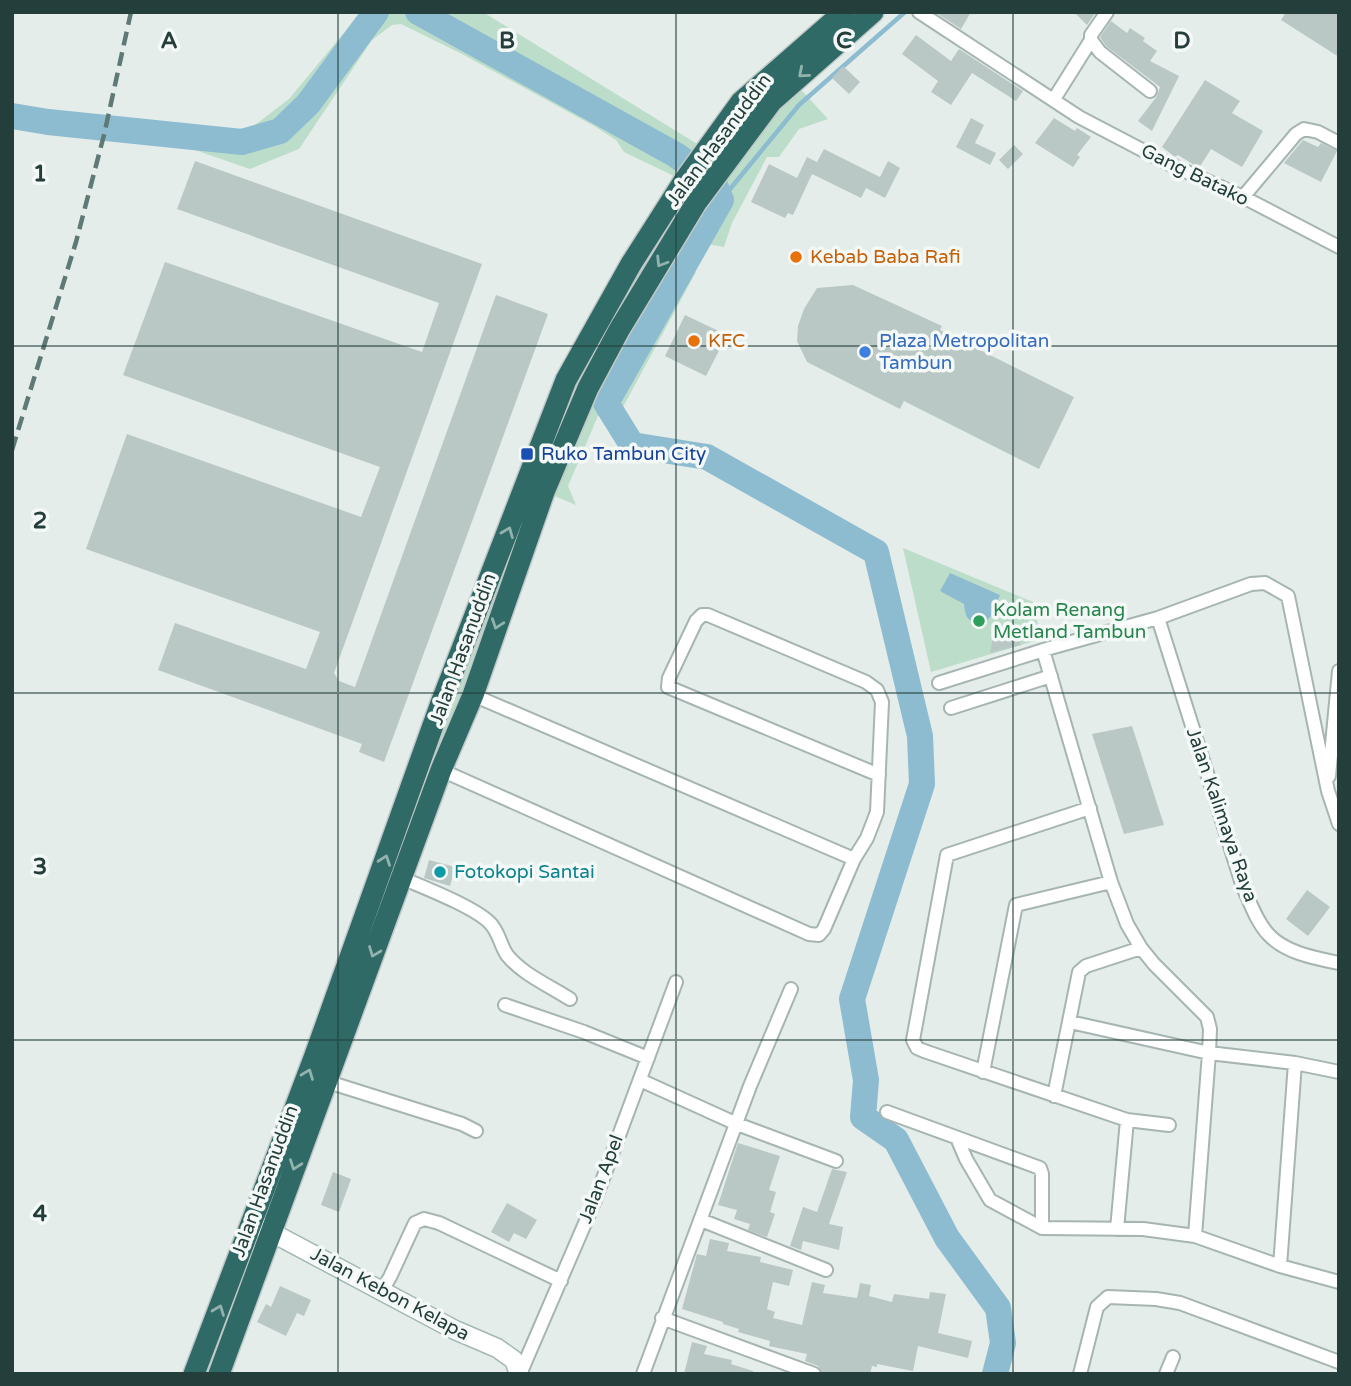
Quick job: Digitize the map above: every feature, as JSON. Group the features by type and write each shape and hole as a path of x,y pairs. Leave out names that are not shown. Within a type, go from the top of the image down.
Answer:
{"highway":[{"name":"Jalan Hasanuddin","path":"194,1374 322,1037 441,703 566,380 631,264 684,181 741,102 844,12"},
{"name":"Jalan Hasanuddin","path":"219,1374 441,770 479,698 534,517 588,388 618,330 696,203 724,164 772,101 873,12"}],"street":[{"name":"Gang Batako","path":"919,12 1079,117 1339,247"},
{"path":"1054,99 1107,12"},
{"path":"1091,40 1100,52 1150,91"},
{"path":"1242,197 1296,134 1304,129 1318,132 1339,143"},
{"path":"939,683 1158,618 1251,584 1265,583 1288,596 1328,791 1339,824"},
{"path":"441,770 809,934 819,935 877,812 879,775 881,702 877,690 866,682 708,615 702,615 696,621 668,678 668,687 879,775"},
{"name":"Jalan Kalimaya Raya","path":"1158,618 1242,887 1255,912 1268,934 1282,946 1339,963"},
{"path":"1044,650 1111,882 1127,924 1141,948 1207,1017 1210,1029 1209,1053 1195,1236"},
{"path":"1328,791 1339,671"},
{"path":"951,708 1051,677"},
{"path":"479,698 854,859"},
{"path":"1090,808 951,852 945,859 913,1040 918,1048 924,1051 1127,1121 1169,1125"},
{"path":"402,878 451,900 489,922 507,955 524,970 570,999"},
{"path":"984,1072 1016,905 1111,882"},
{"path":"1054,1096 1079,972 1082,968 1141,948"},
{"name":"Jalan Apel","path":"519,1374 561,1281 677,982"},
{"path":"643,1374 750,1086 791,989"},
{"path":"505,1005 584,1032 648,1059"},
{"path":"1070,1021 1209,1053 1295,1063 1339,1072"},
{"path":"1280,1266 1295,1063"},
{"path":"640,1080 737,1124 836,1161"},
{"path":"326,1081 476,1131"},
{"path":"887,1112 1040,1168 1042,1228"},
{"path":"1117,1229 1127,1121"},
{"path":"957,1138 990,1199 1042,1228 1168,1231 1195,1236 1280,1266 1339,1282"},
{"path":"381,1292 415,1223 425,1219 439,1223 561,1281"},
{"path":"701,1220 826,1270"},
{"name":"Jalan Kebon Kelapa","path":"252,1223 455,1330 497,1348 514,1360 519,1374"},
{"path":"1080,1374 1097,1307 1108,1297 1180,1303 1339,1362"},
{"path":"662,1318 814,1374"},
{"path":"1166,1374 1172,1357"}],"green space":[{"path":"361,12 483,12 707,150 684,181 624,152 616,140 594,126 401,24 392,25 372,40 299,149 250,169 186,147 104,135 108,116 247,131 289,99"},
{"path":"793,81 828,119 799,129 779,157 767,157 732,223 724,247 702,243 680,229"},
{"path":"648,241 672,259 696,272 616,420 598,416 568,486 576,505 545,492 278,1213 260,1221 566,380"},
{"name":"Kolam Renang Metland Tambun","path":"903,548 1033,602 1041,639 931,672"}],"water":[{"path":"950,573 1000,595 985,623 972,621 965,613 964,604 940,591"}],"building":[{"path":"935,12 971,12 961,29"},
{"path":"1074,12 1096,12 1087,25"},
{"path":"1286,12 1339,12 1339,57 1281,20"},
{"path":"1111,21 1127,33 1130,28 1145,38 1143,41 1157,51 1150,61 1179,76 1152,131 1138,121 1157,96 1160,87 1106,46 1100,37"},
{"path":"916,35 951,61 959,49 1023,91 1016,101 972,73 951,105 931,92 938,81 902,54"},
{"path":"843,66 860,82 849,94 832,78"},
{"path":"1205,80 1240,101 1232,113 1263,131 1242,167 1211,149 1199,168 1178,155 1175,157 1162,147"},
{"path":"971,118 984,125 975,143 996,153 990,165 956,147"},
{"path":"1054,118 1091,137 1077,155 1080,157 1073,167 1035,143"},
{"path":"1303,140 1318,147 1321,143 1337,151 1321,182 1284,163"},
{"path":"1014,145 1023,154 1008,169 999,160"},
{"path":"824,149 880,177 888,161 900,168 885,198 866,188 861,198 812,174 793,215 788,213 785,218 751,202 769,164 797,178 807,157 817,162"},
{"path":"195,161 482,264 334,673 339,681 355,687 496,295 548,314 384,762 359,752 362,744 158,670 175,623 306,669 320,632 86,549 127,434 361,517 380,467 123,375 165,262 422,352 439,303 177,209"},
{"path":"853,285 942,326 940,330 1074,397 1039,469 904,401 900,409 807,362 797,341 798,326 804,309 817,288"},
{"path":"685,315 727,335 706,376 665,356"},
{"path":"1017,630 1021,645 990,653 993,637"},
{"path":"1132,726 1164,825 1124,834 1092,734"},
{"name":"Fotokopi Santai","path":"429,860 455,867 450,886 424,878"},
{"path":"1307,890 1330,907 1308,936 1286,919"},
{"path":"738,1143 780,1156 769,1190 776,1192 770,1212 775,1214 767,1237 748,1230 750,1224 734,1219 737,1210 718,1205"},
{"path":"832,1169 847,1172 829,1224 843,1227 839,1250 803,1241 801,1250 790,1246 803,1207 817,1212"},
{"path":"333,1172 351,1179 339,1212 321,1205"},
{"path":"507,1203 537,1220 526,1239 514,1233 509,1242 491,1232"},
{"path":"710,1239 729,1243 727,1251 761,1257 760,1262 793,1270 789,1286 773,1282 767,1309 775,1312 773,1318 802,1325 812,1282 825,1285 823,1293 857,1298 860,1283 871,1285 869,1296 892,1302 894,1294 929,1299 930,1292 946,1294 938,1333 972,1341 968,1358 918,1346 913,1371 877,1364 877,1367 872,1366 870,1374 823,1374 818,1366 805,1361 807,1354 769,1346 770,1341 738,1332 739,1329 723,1322 682,1309 697,1254 706,1256"},
{"path":"280,1286 311,1300 304,1316 297,1313 286,1336 257,1322 266,1304 271,1307"},
{"path":"692,1342 707,1346 704,1354 732,1360 731,1364 753,1371 753,1374 684,1374"}],"waterway":[{"path":"12,116 242,142 280,131 308,104 376,12"},
{"path":"418,12 676,155 714,183 721,200 606,403 632,445 707,457 876,552 920,736 922,784 852,999 866,1080 863,1117 896,1140 947,1238 998,1308 1003,1343 995,1374"},
{"path":"721,200 799,105 905,12"}],"railway":[{"path":"12,450 76,242 104,135 131,12"}],"place":[{"name":"Kebab Baba Rafi","path":"796,257"},
{"name":"KFC","path":"694,341"},
{"name":"Plaza Metropolitan Tambun","path":"865,352"},
{"name":"Ruko Tambun City","path":"527,454"},
{"name":"Kolam Renang Metland Tambun","path":"979,621"},
{"name":"Fotokopi Santai","path":"440,872"}]}
